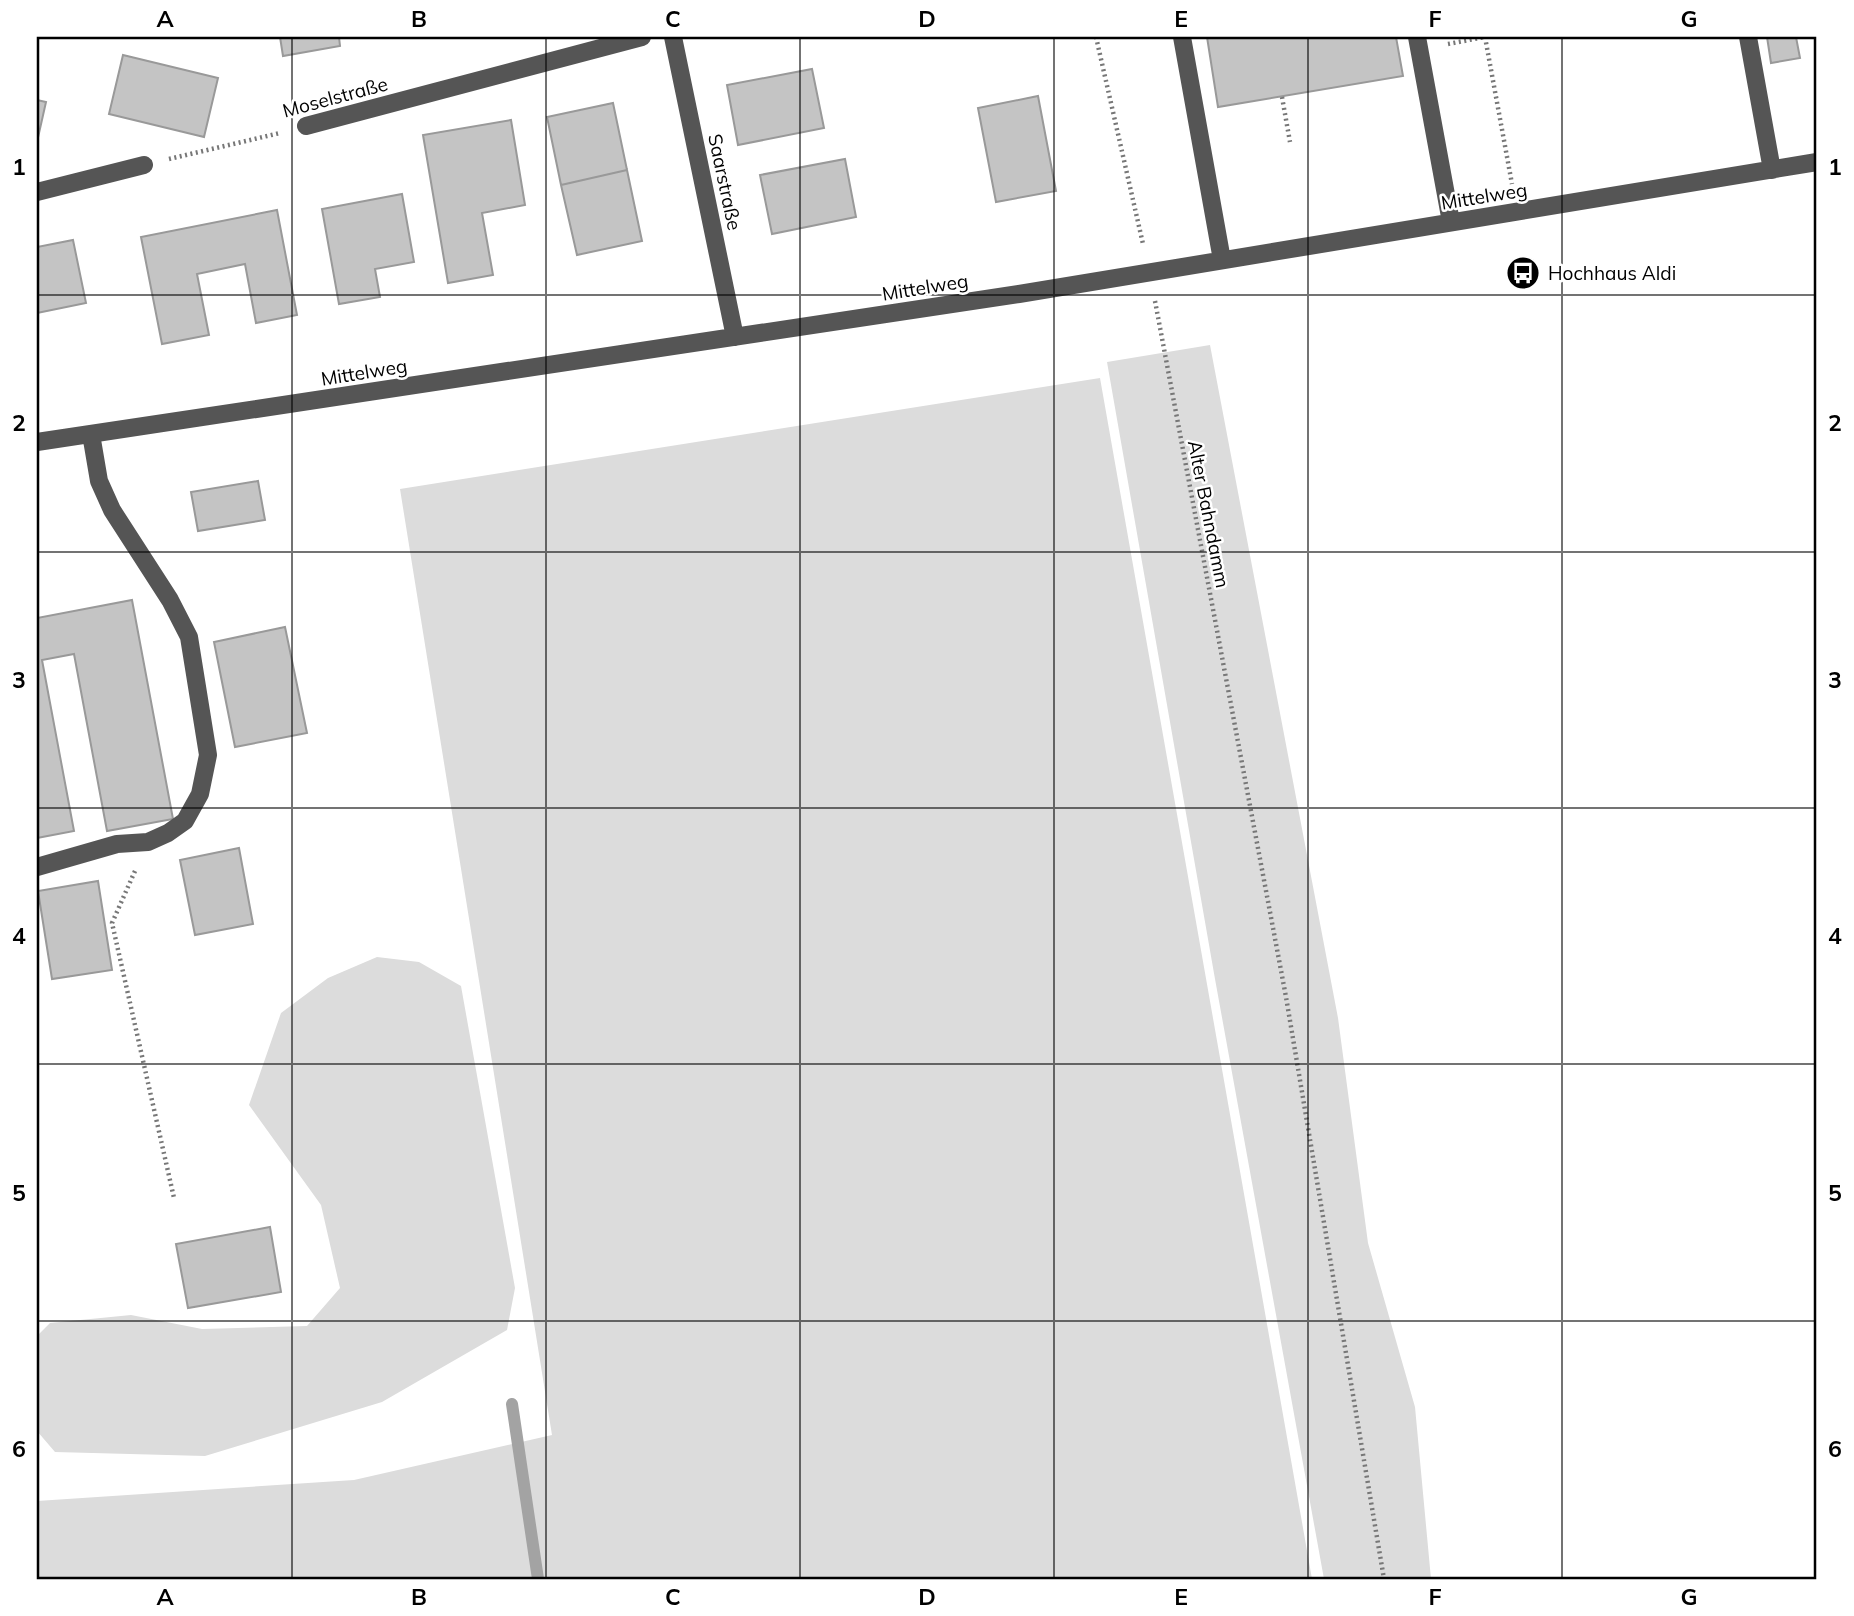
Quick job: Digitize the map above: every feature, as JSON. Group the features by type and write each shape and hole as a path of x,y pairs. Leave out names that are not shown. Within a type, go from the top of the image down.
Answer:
{"street":[{"name":"Moselstraße","path":"306,127 642,37"},
{"name":"Saarstraße","path":"673,37 735,337"},
{"path":"1182,37 1222,260"},
{"path":"1748,37 1772,170"},
{"path":"1418,43 1451,222"},
{"name":"Mittelweg","path":"37,442 1150,272 1817,162"},
{"path":"37,192 144,165"},
{"path":"37,867 117,844 148,842 168,834 185,821 200,794 208,755 189,637 170,600 112,510 99,481 91,434"}],"path":[{"name":"Alter Bahndamm","path":"1096,37 1150,272 1286,998 1384,1579"},
{"path":"1418,43 1485,37 1517,212"},
{"path":"1282,97 1290,142"},
{"name":"Moselstraße","path":"144,165 306,127"},
{"path":"148,842 112,923 174,1198"}],"shaded area":[{"path":"1210,345 1338,1018 1368,1243 1415,1407 1431,1579 1324,1579 1215,979 1107,362"},
{"path":"1100,378 1312,1579 37,1579 37,1501 354,1480 552,1435 400,489"},
{"path":"377,957 419,962 461,986 515,1288 507,1330 382,1402 205,1456 55,1452 37,1431 37,1336 50,1323 131,1315 202,1329 307,1326 340,1288 321,1205 249,1105 281,1013 328,978"}],"building":[{"path":"280,37 339,37 340,46 283,56"},
{"path":"1207,37 1396,37 1403,76 1218,107"},
{"path":"1767,37 1796,37 1800,58 1771,63"},
{"path":"123,55 218,78 204,137 109,114"},
{"path":"812,69 824,128 738,145 727,85"},
{"path":"1038,96 1056,191 996,202 978,108"},
{"path":"37,100 46,102 37,142"},
{"path":"613,103 627,170 561,185 547,117"},
{"path":"511,120 525,205 482,213 493,275 448,283 423,135"},
{"path":"845,159 856,217 772,234 760,175"},
{"path":"627,170 642,241 577,255 561,185"},
{"path":"402,194 414,262 375,269 380,297 339,304 322,209"},
{"path":"277,210 297,315 256,323 245,264 197,274 209,335 162,344 141,237"},
{"path":"73,240 86,303 37,313 37,247"},
{"path":"258,481 265,520 198,531 191,492"},
{"path":"132,600 173,819 107,831 74,654 42,660 74,831 37,838 37,618"},
{"path":"285,627 307,733 235,747 214,642"},
{"path":"239,848 253,924 195,935 180,860"},
{"path":"98,881 112,970 52,979 38,891"},
{"path":"270,1227 281,1292 188,1308 176,1244"}],"waterway":[{"path":"512,1404 538,1579"}],"place":[{"name":"Hochhaus Aldi","path":"1523,273"}]}
